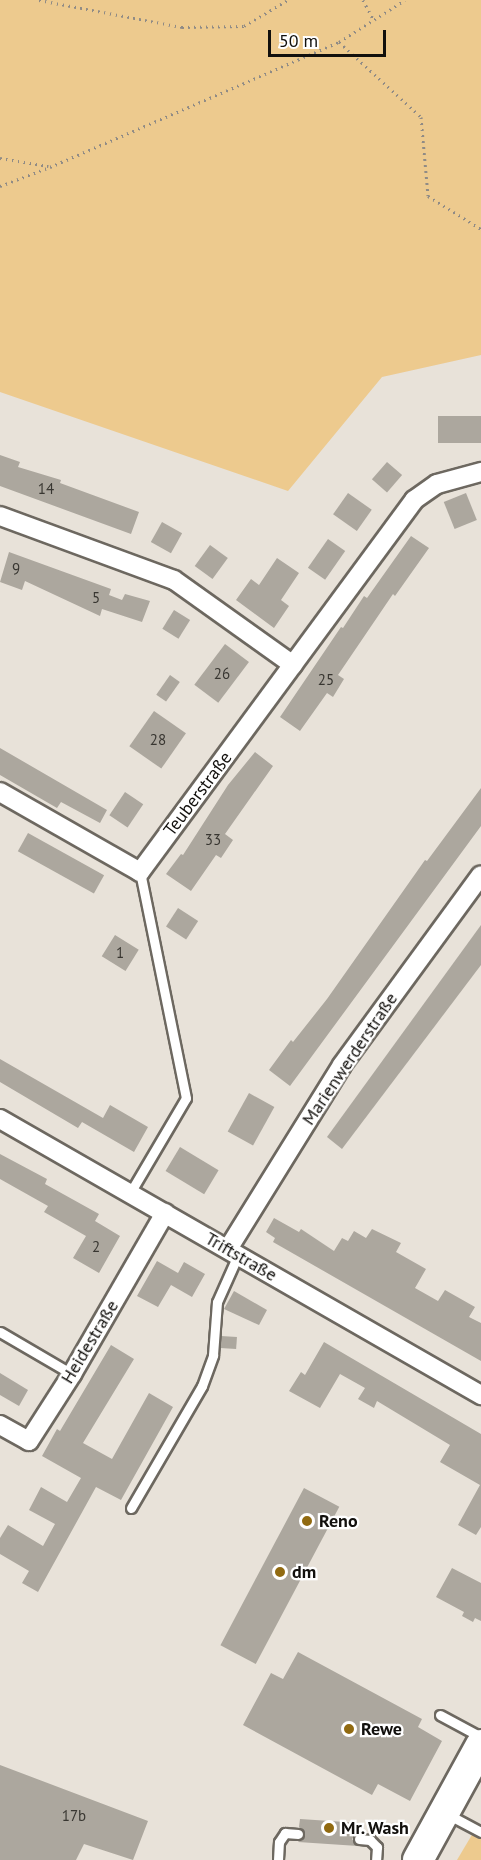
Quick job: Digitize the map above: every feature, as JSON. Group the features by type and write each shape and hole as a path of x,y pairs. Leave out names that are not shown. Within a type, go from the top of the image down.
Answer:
{"main road":[{"path":"418,1860 481,1744"}],"street":[{"name":"Teuberstraße","path":"140,872 414,500 437,484 481,472"},
{"path":"0,516 174,580 293,665"},
{"path":"0,792 140,872"},
{"name":"Marienwerderstraße","path":"233,1252 342,1065 481,875"},
{"name":"Triftstraße","path":"0,1119 481,1395"},
{"name":"Heidestraße","path":"0,1425 29,1441 72,1374 165,1213"}],"lane":[{"path":"130,1193 186,1098 140,872"},
{"path":"131,1508 206,1378 213,1355 217,1302 233,1252"},
{"path":"0,1332 72,1374"},
{"path":"440,1715 481,1737"},
{"path":"444,1813 481,1832"},
{"path":"278,1860 279,1842 285,1833 298,1834"},
{"path":"359,1839 369,1840 377,1847 376,1860"}],"path":[{"path":"39,0 182,27 244,26 288,0"},
{"path":"363,0 373,19"},
{"path":"0,186 50,167 339,42 405,0"},
{"path":"339,42 421,117 428,196 481,230"},
{"path":"0,158 50,167"}],"shaded area":[{"path":"0,0 481,0 481,355 382,377 288,491 0,392"},
{"path":"473,1833 481,1837 481,1860 457,1860"}],"building":[{"path":"438,416 481,416 481,443 438,443"},
{"path":"0,455 20,462 18,467 61,480 60,483 139,512 131,534 0,486"},
{"path":"387,462 402,475 387,492 372,479"},
{"path":"348,493 372,510 357,531 333,514"},
{"path":"466,493 477,520 455,529 444,502"},
{"path":"162,522 182,533 171,553 151,542"},
{"path":"411,536 429,548 395,596 393,594 338,675 344,679 333,697 327,693 300,731 280,717 341,627 343,628 364,596 367,598"},
{"path":"328,539 345,551 325,580 308,568"},
{"path":"210,545 228,558 213,579 195,566"},
{"path":"9,552 111,589 109,595 122,600 125,594 150,601 142,622 102,609 100,616 25,581 22,590 0,582"},
{"path":"277,558 299,573 281,600 289,606 274,628 236,600 251,579 259,585"},
{"path":"174,610 190,620 178,639 162,629"},
{"path":"225,644 249,662 218,703 194,685"},
{"path":"170,675 180,682 166,702 156,695"},
{"path":"154,711 186,733 161,769 129,746"},
{"path":"0,748 107,810 100,823 61,802 57,808 0,775"},
{"path":"255,752 273,766 225,834 233,840 221,858 216,855 191,891 166,874 181,854 183,855 228,785"},
{"path":"481,788 481,826 290,1086 269,1070 291,1040 293,1042 327,999 425,860 427,861"},
{"path":"125,792 143,804 128,828 109,815"},
{"path":"28,833 104,875 94,894 18,851"},
{"path":"178,908 198,921 186,940 166,926"},
{"path":"481,925 481,965 342,1149 327,1137"},
{"path":"115,935 139,950 125,971 102,956"},
{"path":"0,1059 103,1118 110,1105 148,1127 134,1152 82,1122 78,1128 0,1082"},
{"path":"249,1093 274,1107 253,1146 228,1131"},
{"path":"180,1147 219,1170 204,1194 166,1171"},
{"path":"0,1154 47,1179 45,1184 99,1214 95,1221 120,1236 99,1273 73,1258 86,1236 44,1212 48,1206 0,1179"},
{"path":"274,1218 299,1232 301,1229 334,1251 342,1238 348,1241 354,1231 366,1238 372,1229 401,1243 396,1252 426,1269 415,1288 438,1301 445,1290 475,1307 469,1317 481,1323 481,1361 273,1242 275,1238 266,1232"},
{"path":"157,1261 178,1273 184,1262 205,1274 192,1297 171,1285 158,1307 137,1296"},
{"path":"234,1291 267,1310 259,1325 224,1309"},
{"path":"221,1336 237,1337 236,1349 220,1348"},
{"path":"324,1342 481,1434 481,1527 476,1535 458,1525 480,1485 440,1462 450,1445 377,1401 374,1408 358,1399 365,1388 340,1374 320,1408 289,1391 301,1372 305,1375"},
{"path":"111,1345 134,1359 83,1443 112,1459 149,1393 173,1407 121,1500 96,1487 38,1592 22,1583 29,1571 0,1554 0,1538 8,1525 43,1546 55,1524 29,1510 41,1487 67,1502 81,1478 42,1456 57,1429 60,1431"},
{"path":"0,1373 28,1390 19,1406 0,1395"},
{"path":"304,1488 339,1507 256,1664 220,1645"},
{"path":"452,1568 481,1583 481,1621 475,1618 473,1622 462,1616 464,1612 436,1597"},
{"path":"298,1652 422,1719 418,1727 442,1741 410,1801 378,1784 372,1795 243,1725 271,1673 283,1679"},
{"path":"0,1765 148,1821 133,1860 84,1844 76,1860 0,1860"},
{"name":"Mr. Wash","path":"300,1819 360,1823 359,1832 352,1839 358,1846 298,1842 305,1834 299,1827"}],"place":[{"name":"Reno","path":"307,1521"},
{"name":"dm","path":"280,1572"},
{"name":"Rewe","path":"349,1729"},
{"name":"Mr. Wash","path":"329,1828"}]}
